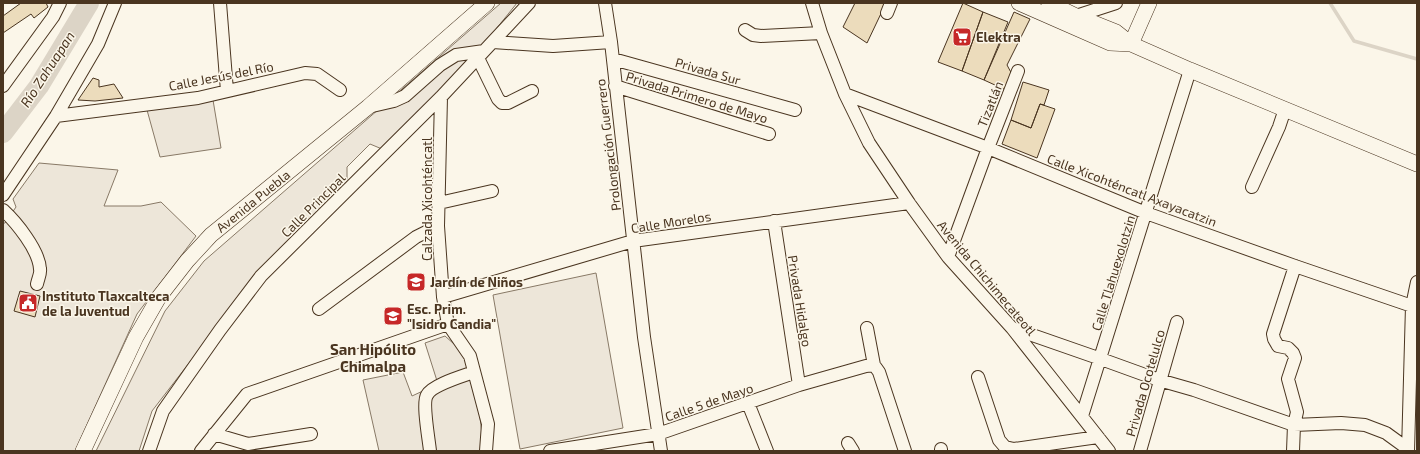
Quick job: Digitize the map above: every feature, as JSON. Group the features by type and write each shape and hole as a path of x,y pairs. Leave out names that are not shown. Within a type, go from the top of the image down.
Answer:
{"main road":[{"name":"Avenida Puebla","path":"83,451 136,337 159,297 187,261 211,235 368,107 487,3"},
{"path":"1019,3 1110,44 1131,44"},
{"path":"1131,44 1149,3"},
{"path":"1061,6 1116,32 1131,44 1417,164"}],"street":[{"path":"3,86 53,18 60,3"},
{"path":"3,195 56,116 98,44 114,3"},
{"path":"222,3 227,91"},
{"name":"Calle Principal","path":"149,451 163,411 220,330 261,276 441,97 529,3"},
{"name":"Prolongación Guerrero","path":"605,3 613,59 644,337 661,451"},
{"name":"Avenida Chichimecateotl","path":"812,3 821,33 845,94 869,143 909,203 948,256 1012,328 1109,451"},
{"path":"1061,6 1116,3"},
{"path":"745,30 753,35 761,36 821,33"},
{"path":"493,42 553,46 611,42"},
{"path":"368,107 394,101 405,96 440,66 456,56 481,54 498,99 502,103 508,103 532,91"},
{"name":"Privada Sur","path":"613,59 795,110"},
{"name":"Calle Tlahuexolotzin","path":"1082,416 1190,70"},
{"name":"Tizatlán","path":"948,256 1018,71"},
{"name":"Calle Jesús del Río","path":"56,116 198,98 305,73 317,74 340,90"},
{"name":"Privada Primero de Mayo","path":"615,86 769,134"},
{"name":"Calle Xicohténcatl Axayacatzin","path":"845,94 988,148 1146,213 1412,306"},
{"name":"Calzada Xicohténcatl","path":"441,97 438,226 442,297 448,324"},
{"path":"1252,187 1279,127 1285,109"},
{"path":"439,203 492,191"},
{"name":"Calle Morelos","path":"442,297 633,241 909,203"},
{"path":"3,210 13,220 36,254 41,270 37,284"},
{"name":"Privada Hidalgo","path":"774,221 799,385"},
{"path":"319,309 416,238 438,226"},
{"path":"1293,451 1294,425 1297,412 1288,379 1294,358 1293,353 1288,348 1278,346 1273,334 1295,266"},
{"path":"1408,450 1414,359 1412,306 1417,282"},
{"name":"Privada Ocotelulco","path":"1140,451 1159,380 1177,322"},
{"path":"201,451 247,394 448,324 470,356 488,424 486,451"},
{"path":"867,328 874,365 879,372 906,451"},
{"path":"1012,328 1159,380 1194,390 1294,425 1341,423 1365,425 1386,433 1408,450"},
{"name":"Calle 5 de Mayo","path":"550,451 658,434 799,385 874,365"},
{"path":"430,451 425,403 427,394 435,387 474,372"},
{"path":"978,377 999,440 1005,447 1014,448 1098,437"},
{"path":"748,403 767,451"},
{"path":"214,434 248,444 311,434"}],"shaded area":[{"path":"501,3 517,3 484,44 382,149 370,144 347,167 347,184 257,275 152,411 139,451 96,451 165,311 204,261"},
{"path":"213,100 221,148 160,157 147,110"},
{"path":"39,163 118,170 104,206 141,206 161,202 196,236 137,314 75,451 3,451 3,223 5,223 16,207 13,199"},
{"path":"596,273 623,428 520,449 493,295"},
{"path":"445,336 463,352 480,417 484,451 379,451 363,380 403,372 412,396 438,384 425,343"}],"building":[{"path":"21,3 46,3 48,7 34,18 31,14 3,33 3,16"},
{"path":"855,3 886,3 867,43 843,27"},
{"name":"Elektra","path":"963,3 983,12 962,71 938,62"},
{"path":"983,12 1008,22 984,80 962,71"},
{"path":"1014,12 1030,19 1007,65 1014,78 1008,91 984,80"},
{"path":"93,78 99,80 99,87 114,84 123,98 95,101 78,100"},
{"path":"1023,82 1049,90 1044,105 1040,104 1031,128 1011,120"},
{"path":"1040,104 1055,109 1037,158 1002,144 1011,120 1031,128"},
{"name":"Instituto Tlaxcalteca de la Juventud","path":"20,291 40,296 35,317 14,311"}],"waterway":[{"name":"Río Zahuapan","path":"3,133 39,86 89,3"},
{"path":"1330,3 1354,41 1417,59"}],"place":[{"name":"Elektra","path":"962,37"},
{"name":"Jardín de Niños","path":"416,282"},
{"name":"Instituto Tlaxcalteca de la Juventud","path":"28,303"},
{"name":"Esc. Prim. \"Isidro Candia\"","path":"393,316"}],"district":[{"name":"San Hipólito Chimalpa","path":"373,358"}]}
